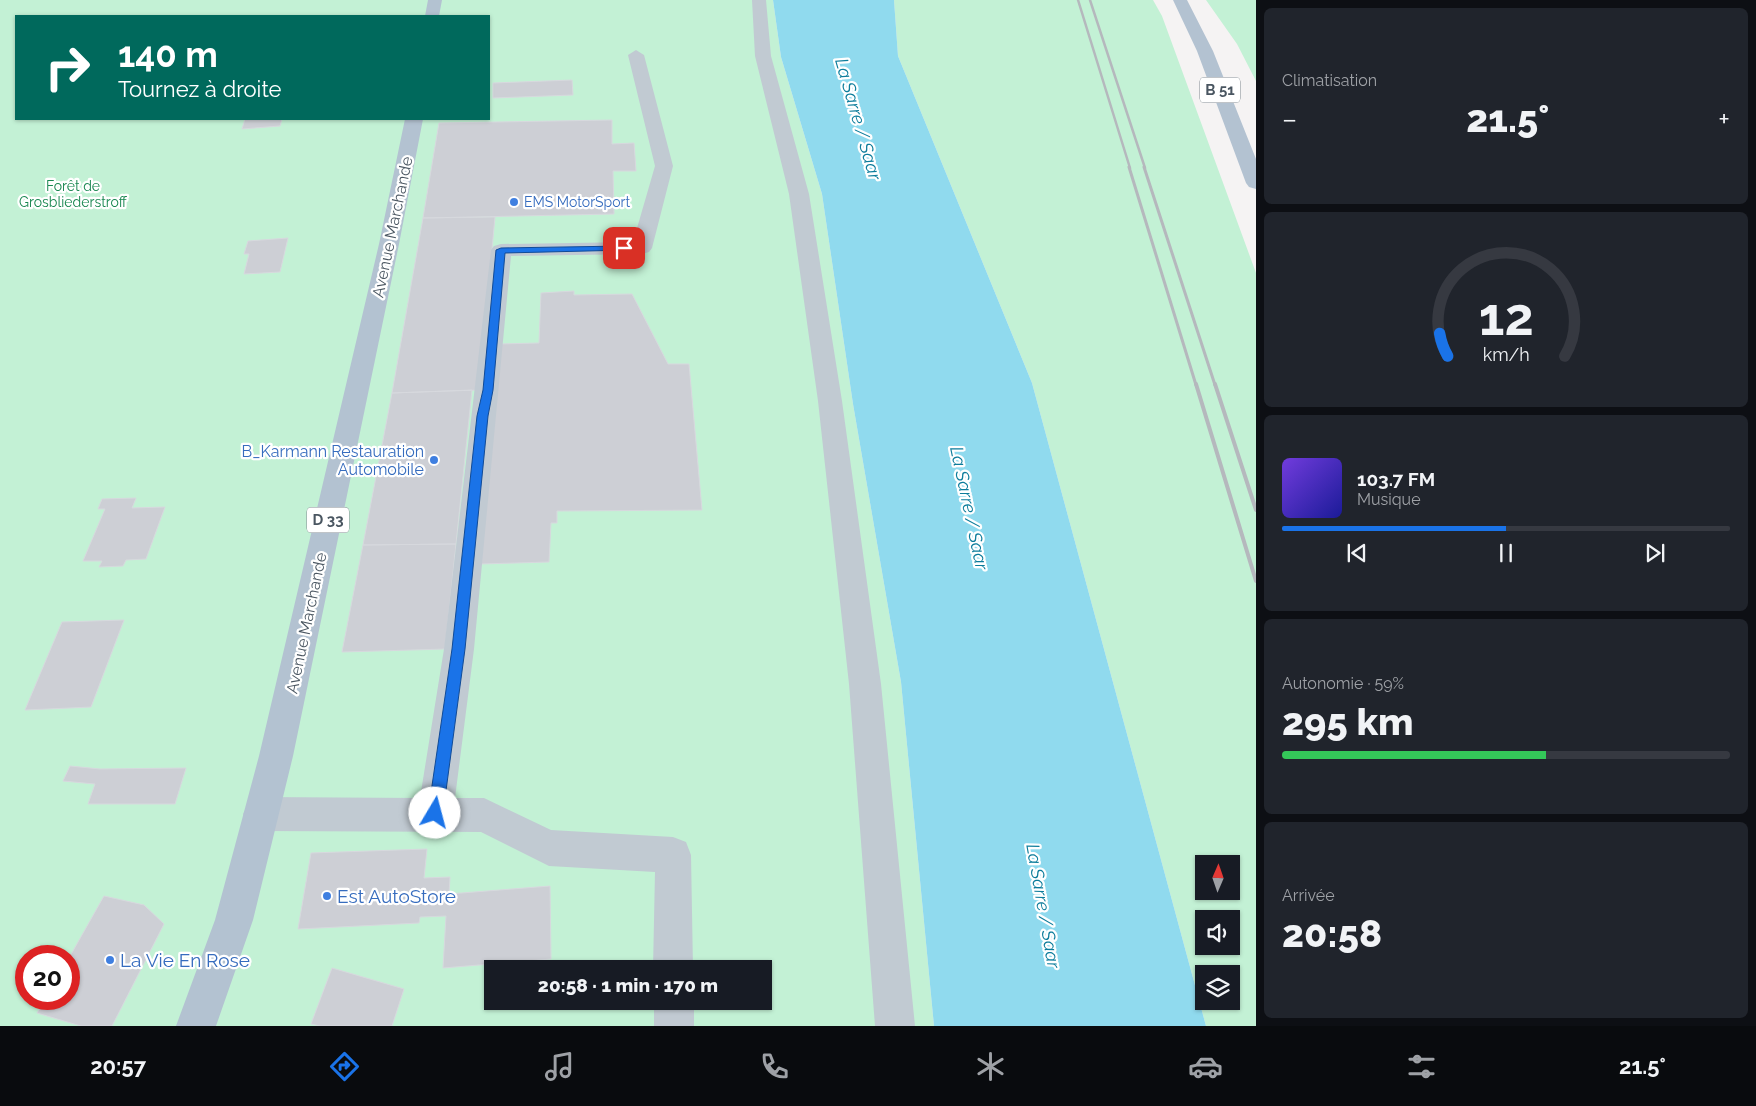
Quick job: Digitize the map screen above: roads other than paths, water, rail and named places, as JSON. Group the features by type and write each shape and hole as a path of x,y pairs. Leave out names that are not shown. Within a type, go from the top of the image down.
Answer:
{"main road":[{"path":"432,15 435,0"},
{"name":"B 51","path":"1180,0 1205,51 1256,183"},
{"name":"Avenue Marchande","path":"196,1026 234,920 276,756 389,244 414,120"}],"lane":[{"path":"759,0 763,56 799,194 830,401 865,684 895,1026"},
{"path":"435,813 459,649 482,416 488,390 501,250 642,248 664,166 636,55"},
{"path":"261,814 435,813 484,815 548,848 673,855 673,960"},
{"path":"674,1010 674,1026"}],"water":[{"name":"La Sarre / Saar","path":"773,0 894,0 898,56 1032,383 1195,985 1195,1010 1202,1010 1206,1026 934,1026 901,682 853,404 822,194 781,57"}],"railway":[{"path":"1078,0 1130,168"},
{"path":"1090,0 1145,168"},
{"path":"1129,167 1196,385"},
{"path":"1144,167 1215,385"},
{"path":"1196,384 1256,581"},
{"path":"1215,384 1256,510"}],"place":[{"name":"EMS MotorSport","path":"514,202"},
{"name":"B_Karmann Restauration Automobile","path":"434,460"},
{"name":"Est AutoStore","path":"327,896"},
{"name":"La Vie En Rose","path":"110,960"}],"park label":[{"name":"Forêt de Grosbliederstroff","path":"73,194"}]}
